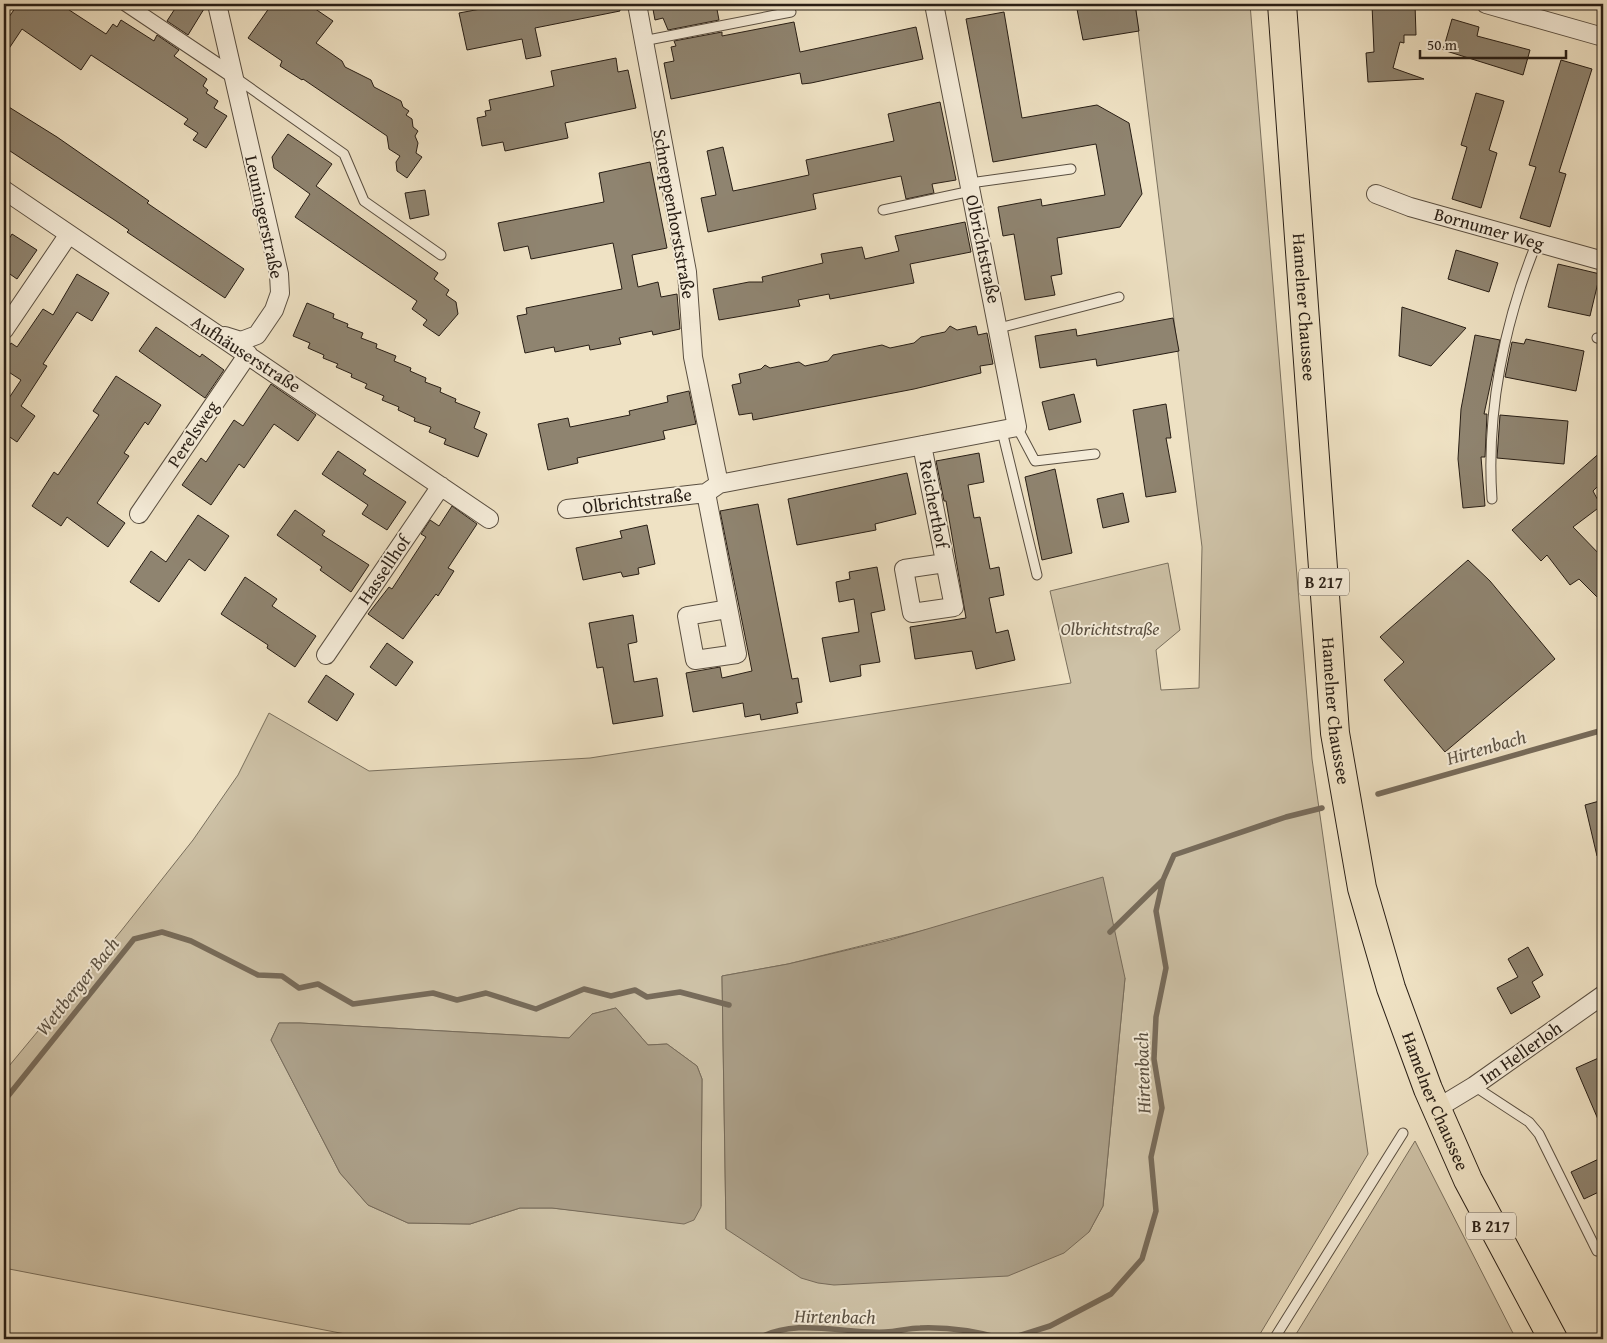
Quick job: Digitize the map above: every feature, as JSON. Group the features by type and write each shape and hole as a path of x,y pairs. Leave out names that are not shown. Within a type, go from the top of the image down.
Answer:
{"main road":[{"name":"Hamelner Chaussee","path":"1277,4 1283,42"},
{"name":"Hamelner Chaussee","path":"1282,4 1283,42 1335,733 1362,888 1391,988 1436,1109 1468,1180 1553,1339"}],"street":[{"path":"126,4 232,75"},
{"name":"Leuningerstraße","path":"210,331 241,341 257,335 274,310 280,293 279,274 217,4"},
{"name":"Schneppenhorststraße","path":"637,4 687,272 693,357 728,609"},
{"name":"Olbrichtstraße","path":"567,509 712,489 922,445 1010,429 999,328 934,4"},
{"path":"1486,4 1603,37"},
{"name":"Aufhäuserstraße","path":"4,190 489,519"},
{"name":"Bornumer Weg","path":"1376,194 1410,207 1603,261"},
{"path":"4,330 69,234"},
{"name":"Perelsweg","path":"139,514 248,354"},
{"name":"Reicherthof","path":"922,445 945,562"},
{"name":"Hassellhof","path":"326,655 442,486"},
{"name":"Im Hellerloh","path":"1436,1109 1474,1086 1603,995"}],"lane":[{"path":"643,41 791,12"},
{"path":"232,75 344,154 364,202 441,255"},
{"path":"884,210 970,187 1071,169"},
{"path":"1492,500 1490,471 1498,379 1523,275 1536,242"},
{"path":"999,328 1119,296"},
{"path":"1010,429 1035,461 1095,454"},
{"path":"1010,429 1037,576"},
{"path":"1474,1086 1529,1122 1539,1134 1598,1251 1603,1248"},
{"path":"1274,1339 1404,1133"}],"green space":[{"path":"1135,4 1250,4 1312,759 1368,1154 1257,1339 371,1339 4,1268 4,1072 121,931 193,840 238,775 269,713 369,771 590,758 1071,683 1050,591 1168,563 1180,630 1156,650 1161,690 1199,688 1202,547","holes":["925,930 1125,978 1103,1206 1089,1232 726,1229 722,976 788,964","616,1008 648,1045 667,1044 697,1066 702,1079 701,1206 608,1214 552,1208 520,1208 470,1224 408,1223 368,1205 340,1173 271,1040 279,1023 569,1038 592,1014"]},
{"path":"1415,1141 1516,1339 1293,1339"}],"shaded area":[{"path":"1103,877 1125,978 1103,1206 1089,1232 1064,1253 1008,1276 834,1285 801,1278 726,1229 722,976 788,964 890,940"},
{"path":"616,1008 648,1045 667,1044 697,1066 702,1079 701,1207 694,1220 684,1224 552,1208 520,1208 470,1224 408,1223 368,1205 340,1173 271,1040 279,1023 569,1038 592,1014"}],"building":[{"path":"18,4 60,4 106,34 113,24 117,27 121,20 154,41 157,35 179,50 174,56 207,79 203,86 208,90 206,93 218,101 214,108 227,116 206,148 193,140 198,133 184,124 188,119 91,55 81,70 22,29 4,56 4,24"},
{"path":"178,4 207,4 188,35 167,21"},
{"path":"272,4 308,4 333,21 316,43 342,61 345,67 371,80 374,87 401,101 403,107 409,111 406,115 412,119 413,127 418,131 415,136 418,143 416,153 422,157 407,178 397,171 396,162 400,156 389,149 387,136 303,79 280,66 282,61 248,38"},
{"path":"485,4 619,4 620,11 535,28 541,56 526,59 522,39 467,50 459,13 486,8"},
{"path":"652,4 716,4 719,20 668,30 663,18 655,20"},
{"path":"1076,4 1135,4 1139,31 1083,40"},
{"path":"1415,4 1416,35 1404,35 1404,43 1400,42 1393,68 1424,79 1368,82 1366,53 1374,52 1372,5"},
{"path":"1004,12 1022,118 1097,105 1129,123 1142,194 1120,227 1057,238 1062,274 1051,276 1055,295 1025,300 1014,234 1003,236 998,207 1041,199 1042,206 1105,195 1096,144 993,162 966,19"},
{"path":"1452,19 1479,27 1477,36 1530,50 1523,75 1443,50"},
{"path":"794,22 800,52 916,27 923,59 811,83 802,84 800,73 671,99 664,63 674,61 671,47 676,46 674,41 722,32 722,36"},
{"path":"616,58 618,72 628,70 636,108 565,123 568,138 505,151 503,142 482,146 477,118 486,116 485,111 491,110 489,100 554,86 551,71"},
{"path":"1561,60 1592,69 1559,172 1566,174 1550,227 1520,218 1536,167 1529,165"},
{"path":"1476,93 1504,101 1489,150 1497,153 1481,208 1452,199 1467,147 1461,145"},
{"path":"940,102 956,180 932,184 934,193 906,199 901,176 813,194 816,209 708,232 701,198 716,195 707,151 723,147 733,191 748,188 809,175 806,160 894,141 888,114"},
{"path":"4,104 57,137 149,201 147,203 244,269 225,298 127,232 129,230 116,221 4,147"},
{"path":"288,134 332,164 316,186 438,273 434,279 449,290 446,295 456,302 458,314 439,336 423,325 427,320 412,309 417,301 295,217 310,194 274,168 272,157"},
{"path":"650,162 667,248 632,255 638,287 658,282 661,297 677,294 680,329 653,335 652,331 619,338 621,344 590,350 589,345 555,352 554,347 525,353 517,316 527,314 526,308 622,289 613,243 531,259 528,246 504,251 498,223 604,202 599,173"},
{"path":"425,190 429,215 410,219 405,193"},
{"path":"965,222 971,252 910,264 914,283 830,299 829,294 798,300 800,306 719,320 713,289 749,282 763,282 762,277 823,263 821,254 862,247 865,259 899,251 895,236"},
{"path":"12,234 37,250 17,279 4,270 4,247"},
{"path":"1456,250 1498,263 1489,292 1448,279"},
{"path":"1558,264 1600,274 1590,316 1548,307"},
{"path":"77,274 109,293 92,321 77,312 43,364 47,366 21,406 35,416 17,442 4,433 4,394 9,398 21,380 4,369 4,354 11,343 17,347 43,309 53,315"},
{"path":"307,303 334,314 333,318 348,324 347,327 363,333 361,338 377,344 376,348 396,356 394,361 411,368 410,371 426,378 425,382 441,388 440,392 456,399 455,402 480,412 474,428 487,434 478,457 444,444 446,439 429,432 431,427 414,421 415,418 398,410 399,407 382,400 384,396 365,388 367,384 351,377 352,374 336,367 338,364 323,358 324,355 308,348 310,343 293,336"},
{"path":"1402,307 1466,328 1431,366 1399,356"},
{"path":"1173,318 1179,351 1097,366 1096,359 1040,368 1035,336 1076,329 1077,336"},
{"path":"950,326 957,330 976,326 978,335 987,333 993,364 980,366 981,373 914,389 753,420 752,413 739,415 732,385 741,383 739,374 761,369 765,365 770,368 799,362 805,366 828,361 833,355 882,345 890,348 914,343 921,337 945,332"},
{"path":"156,327 200,357 202,354 224,370 205,398 139,351"},
{"path":"1475,335 1500,340 1484,414 1487,414 1485,457 1481,457 1485,506 1463,508 1458,459 1461,409"},
{"path":"1526,339 1584,351 1576,391 1505,377 1512,342 1524,344"},
{"path":"116,376 161,405 148,425 145,422 124,453 129,456 97,503 125,523 108,547 67,517 61,526 32,506 54,472 58,475 99,415 93,411"},
{"path":"271,384 316,415 298,441 274,424 244,468 239,464 211,505 182,485 201,458 206,462 234,420 243,426"},
{"path":"689,391 696,424 663,431 665,439 577,458 578,463 548,470 538,424 568,418 570,427 630,415 629,411 668,402 667,396"},
{"path":"1074,394 1081,422 1049,430 1042,402"},
{"path":"1166,404 1171,438 1166,438 1176,492 1146,497 1133,410"},
{"path":"1500,415 1568,421 1564,464 1497,458"},
{"path":"1603,450 1603,481 1593,491 1601,506 1573,527 1603,558 1603,603 1579,579 1570,585 1547,555 1541,561 1512,530"},
{"path":"338,451 366,470 363,474 406,502 387,530 362,514 368,505 322,474"},
{"path":"979,453 984,482 968,485 974,518 980,517 990,569 999,567 1004,595 989,598 996,633 1008,630 1015,660 976,669 972,651 915,659 910,627 966,618 946,501 944,501 936,461"},
{"path":"1055,469 1072,553 1042,560 1025,477"},
{"path":"907,473 916,514 875,524 876,530 797,545 788,499"},
{"path":"1123,493 1129,522 1103,528 1097,499"},
{"path":"758,504 792,679 798,678 802,702 796,703 798,713 761,720 760,714 745,717 743,703 693,712 686,673 720,667 722,678 752,671 720,511"},
{"path":"452,506 477,524 448,568 454,571 438,596 436,594 403,639 368,614 389,587 392,589 426,537 421,534 430,520 439,526"},
{"path":"295,510 325,531 322,535 369,565 351,592 320,570 322,567 277,535"},
{"path":"198,515 229,536 205,571 189,559 159,602 130,582 151,551 166,562"},
{"path":"647,525 655,564 638,568 639,574 623,577 621,572 583,580 576,548 622,538 620,531"},
{"path":"1468,560 1490,581 1555,659 1445,752 1384,680 1404,662 1380,637"},
{"path":"877,567 885,610 871,613 880,662 860,665 861,676 830,682 822,638 859,632 854,599 839,602 836,582 850,579 849,572"},
{"path":"245,577 277,599 272,606 316,636 295,667 267,648 268,645 221,614"},
{"path":"633,615 637,642 628,644 634,682 657,678 663,716 613,724 603,667 597,668 589,623"},
{"path":"387,643 413,662 396,686 370,667"},
{"path":"326,675 354,694 337,721 308,702"},
{"path":"1603,800 1603,855 1597,856 1585,805"},
{"path":"1528,947 1543,975 1532,982 1540,997 1511,1014 1497,988 1518,977 1508,959"},
{"path":"1603,1056 1603,1131 1576,1068"},
{"path":"1603,1157 1603,1190 1584,1199 1571,1172"}],"waterway":[{"name":"Hirtenbach","path":"1378,794 1603,730"},
{"name":"Hirtenbach","path":"1008,1339 1050,1326 1111,1294 1142,1259 1156,1211 1151,1157 1162,1108 1154,1059 1156,1017 1166,968 1156,911 1163,880 1174,855 1286,817 1322,808"},
{"name":"Wettberger Bach","path":"1110,932 1163,880"},
{"name":"Wettberger Bach","path":"4,1101 134,939 162,932 191,941 258,975 282,976 299,988 318,984 353,1004 433,993 457,1000 486,993 536,1009 584,989 611,996 635,990 647,997 680,992 729,1005"},
{"name":"Hirtenbach","path":"757,1339 772,1332 804,1328 869,1332 941,1328 1003,1339"}]}
